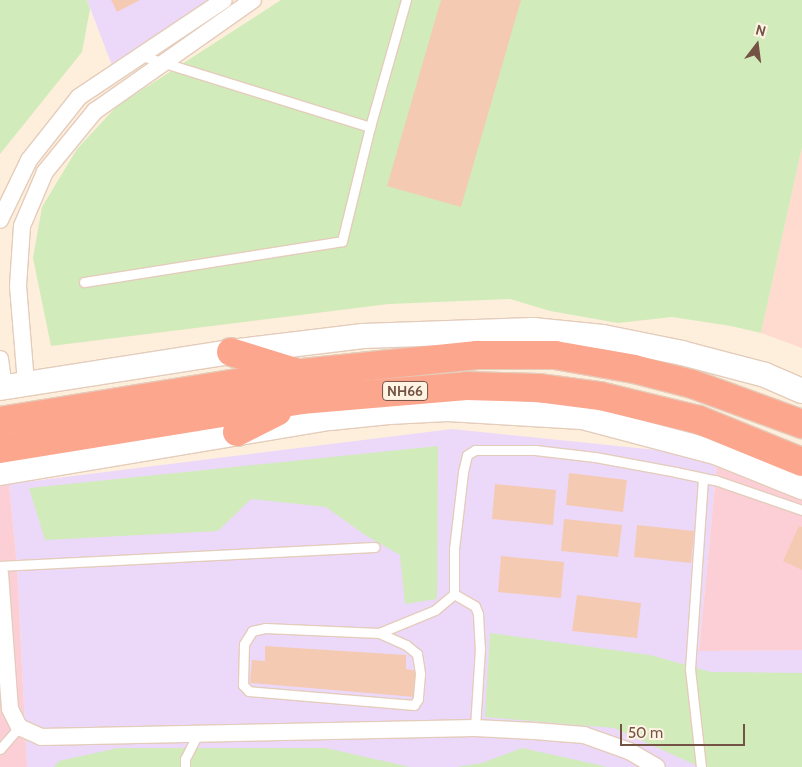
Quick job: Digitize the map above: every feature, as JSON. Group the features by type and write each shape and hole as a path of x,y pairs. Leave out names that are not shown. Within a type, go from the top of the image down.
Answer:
{"highway":[{"path":"231,352 300,387 237,432"},
{"name":"NH66","path":"0,449 300,387 477,355 555,355 634,369 692,384 802,424"},
{"name":"NH66","path":"0,421 300,387 466,386 538,388 600,396 699,420 802,462"}],"street":[{"path":"0,220 29,160 78,98 224,0"},
{"path":"10,386 22,226 45,172 95,111 161,62 253,0"},
{"path":"10,386 231,352 363,336 533,330 603,337 682,353 765,376 802,391"},
{"path":"0,359 10,386"},
{"path":"0,472 330,418 448,409 582,417 718,453 802,487"},
{"path":"0,573 10,709 20,726 41,738 475,728 584,735 629,751 657,767"}],"lane":[{"path":"84,282 342,241 370,127 406,0"},
{"path":"142,56 370,127"},
{"path":"379,633 406,645 417,654 420,683 418,699 414,706 249,691 243,684 244,644 252,631 265,628 379,633 435,610 454,594 454,549 463,472 467,455 475,450 535,450 595,457 704,478 777,500 802,510"},
{"path":"701,767 690,668 704,478"},
{"path":"0,566 374,547"},
{"path":"454,594 475,606 478,614 480,648 475,728"},
{"path":"0,749 20,726"},
{"path":"184,767 185,759 198,734"}],"shaded area":[{"path":"87,0 210,0 113,68"},
{"path":"802,147 802,348 761,333"},
{"path":"452,429 657,450 717,464 699,651 802,650 802,767 27,767 17,566 9,484"},
{"path":"717,464 802,495 802,650 699,651"},
{"path":"9,484 17,566 27,767 0,767 0,486"}],"green space":[{"path":"0,0 87,0 90,9 82,52 0,154"},
{"path":"281,0 802,0 802,147 761,333 731,326 672,317 618,323 550,311 510,299 389,304 51,346 33,258 42,207 77,149 117,106"},
{"path":"438,446 437,599 405,604 400,555 365,535 326,507 251,499 218,531 45,540 29,488"},
{"path":"490,633 650,655 711,672 802,673 802,767 700,767 614,728 485,717"},
{"path":"118,748 326,748 410,767 54,767 59,761"},
{"path":"522,748 608,767 456,767 482,763"}],"building":[{"path":"111,0 140,0 117,12"},
{"path":"441,0 521,0 461,207 387,186"},
{"path":"569,473 627,480 623,512 566,505"},
{"path":"495,484 556,490 553,525 492,519"},
{"path":"564,519 622,525 618,557 561,551"},
{"path":"637,525 694,531 691,563 634,557"},
{"path":"799,526 802,527 802,570 783,561"},
{"path":"501,556 564,562 561,598 498,592"},
{"path":"577,595 641,603 637,638 572,631"},
{"path":"265,646 406,655 406,669 418,671 415,697 250,683 252,660 265,661"}]}
